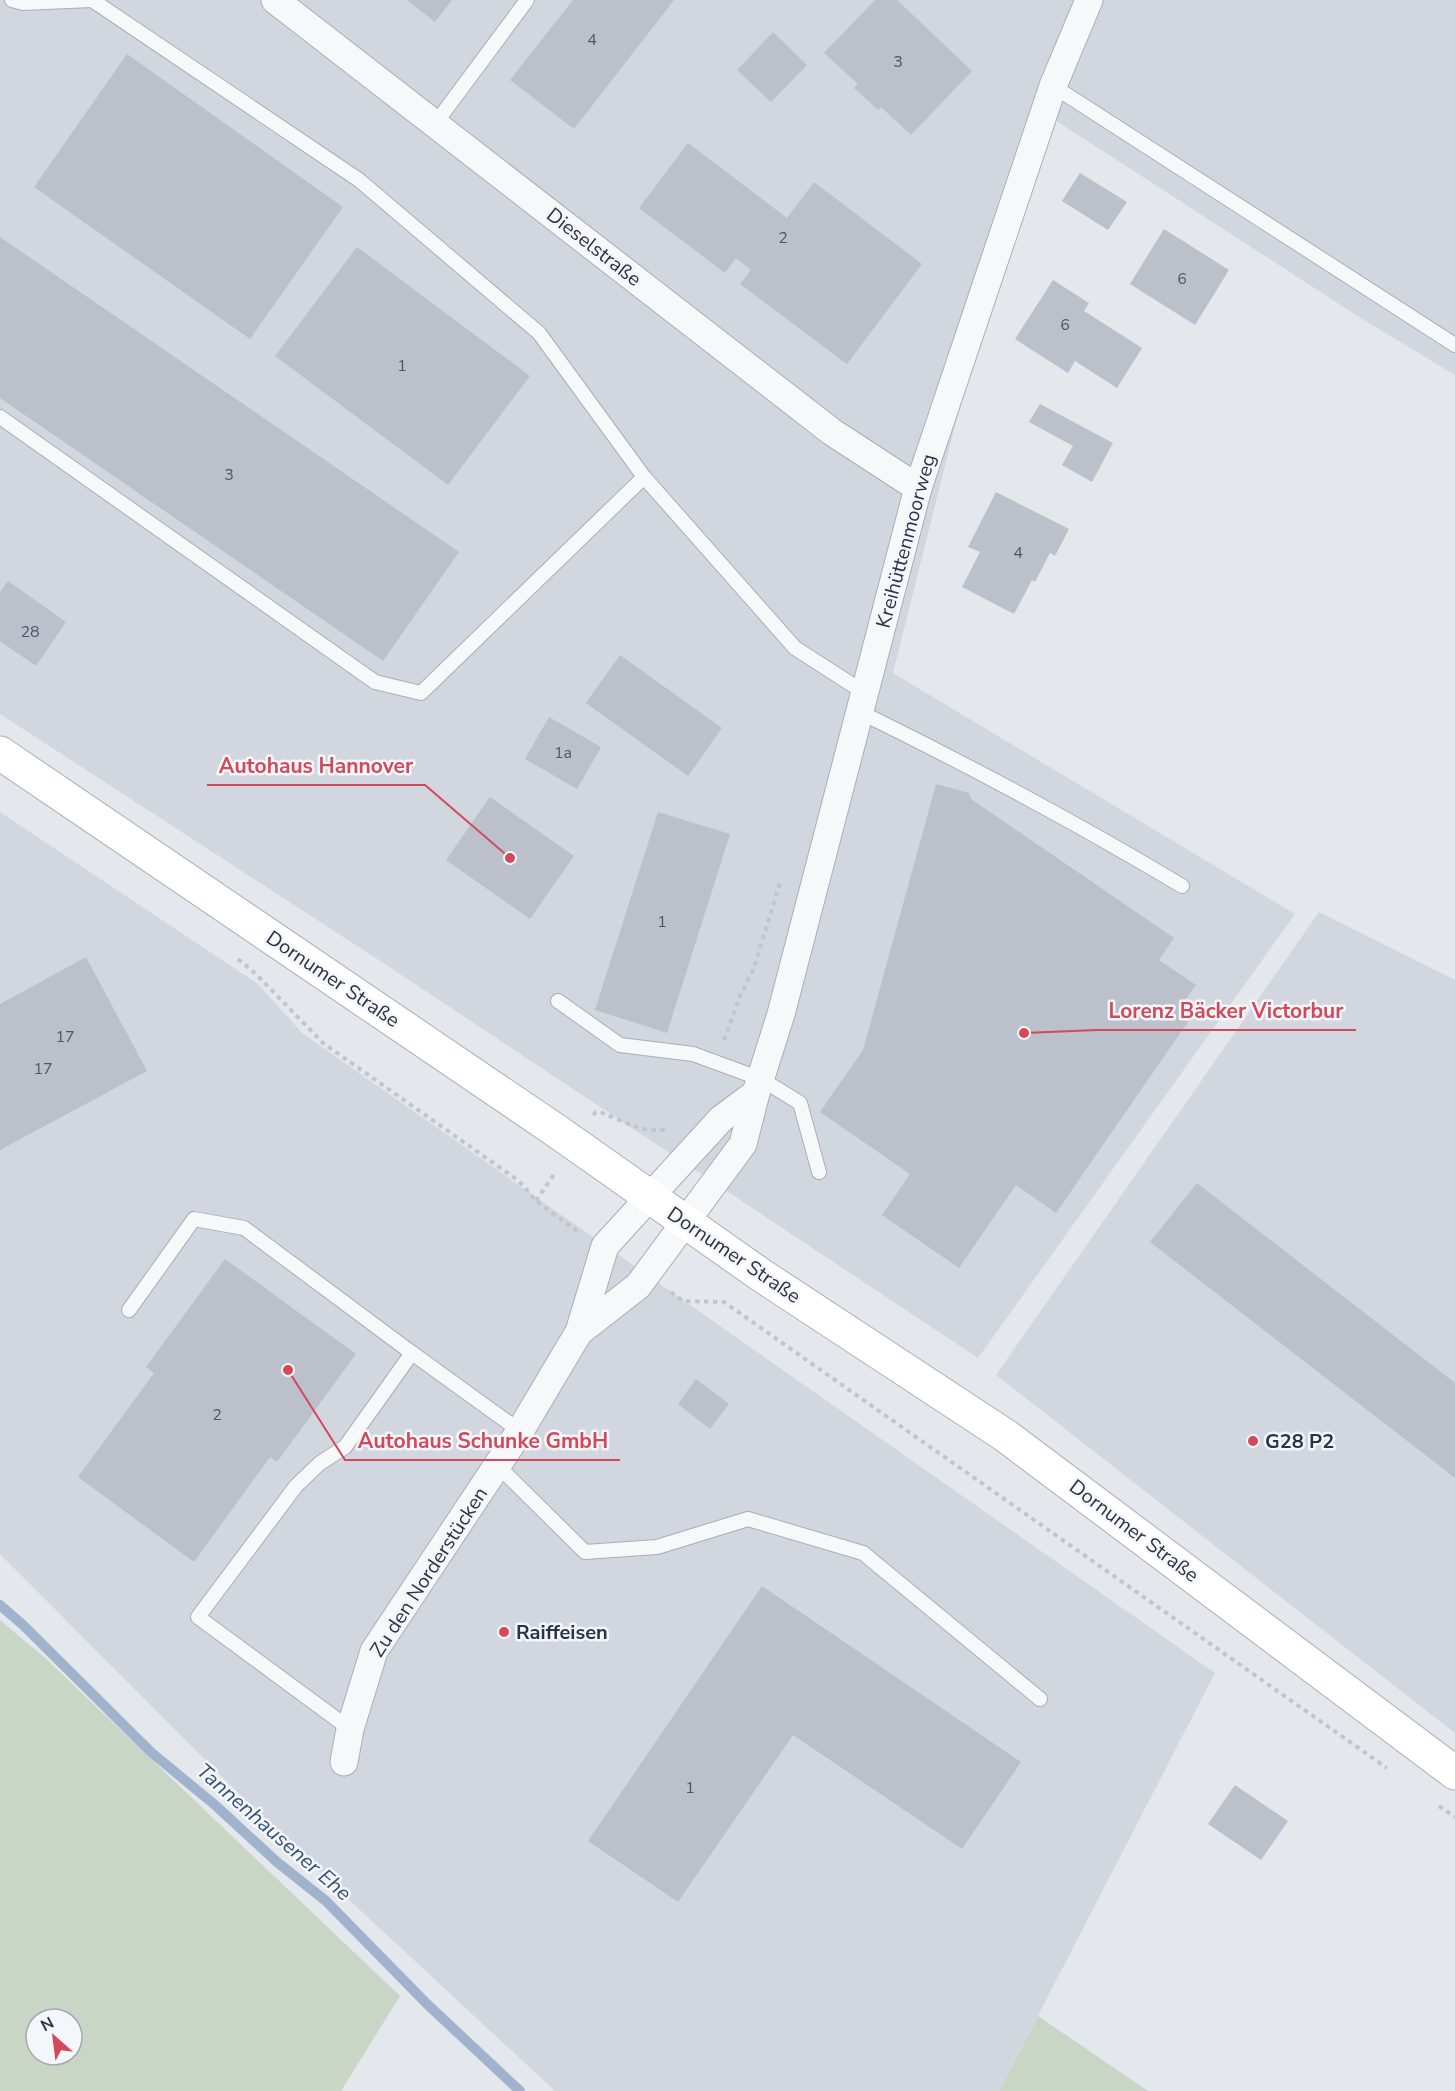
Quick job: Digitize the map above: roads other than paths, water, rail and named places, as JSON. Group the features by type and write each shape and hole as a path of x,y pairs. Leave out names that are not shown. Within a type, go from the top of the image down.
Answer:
{"main road":[{"name":"Dornumer Straße","path":"0,753 574,1143 761,1275 1006,1436 1455,1773"}],"street":[{"name":"Dieselstraße","path":"275,0 832,432 918,488"},
{"name":"Kreihüttenmoorweg","path":"684,1222 743,1144 781,1014 918,488 1053,86 1089,0"},
{"path":"650,1198 721,1119 759,1086"},
{"name":"Zu den Norderstücken","path":"344,1762 350,1729 374,1651 498,1466 579,1332 604,1246 650,1198"},
{"name":"Zu den Norderstücken","path":"579,1332 638,1286 684,1222"}],"lane":[{"path":"12,0 22,3 92,0 359,180 539,333 644,477 795,648 863,702 967,765 1094,833 1182,886"},
{"path":"435,124 527,0"},
{"path":"1053,86 1455,345"},
{"path":"0,417 375,682 421,693 644,477"},
{"path":"558,1001 620,1045 693,1054 800,1103 819,1172"},
{"path":"129,1310 194,1219 244,1228 520,1431"},
{"path":"350,1729 198,1617 296,1486 320,1463 345,1447 412,1353"},
{"path":"498,1466 585,1552 657,1547 748,1519 863,1553 1040,1699"}],"waterway":[{"name":"Tannenhausener Ehe","path":"0,1605 152,1753 215,1805 277,1862 326,1901 427,2004 520,2091"}],"place":[{"name":"Autohaus Hannover","path":"510,858"},
{"name":"Lorenz Bäcker Victorbur","path":"1024,1033"},
{"name":"Autohaus Schunke GmbH","path":"288,1370"},
{"name":"G28 P2","path":"1253,1441"},
{"name":"Raiffeisen","path":"504,1632"}]}
